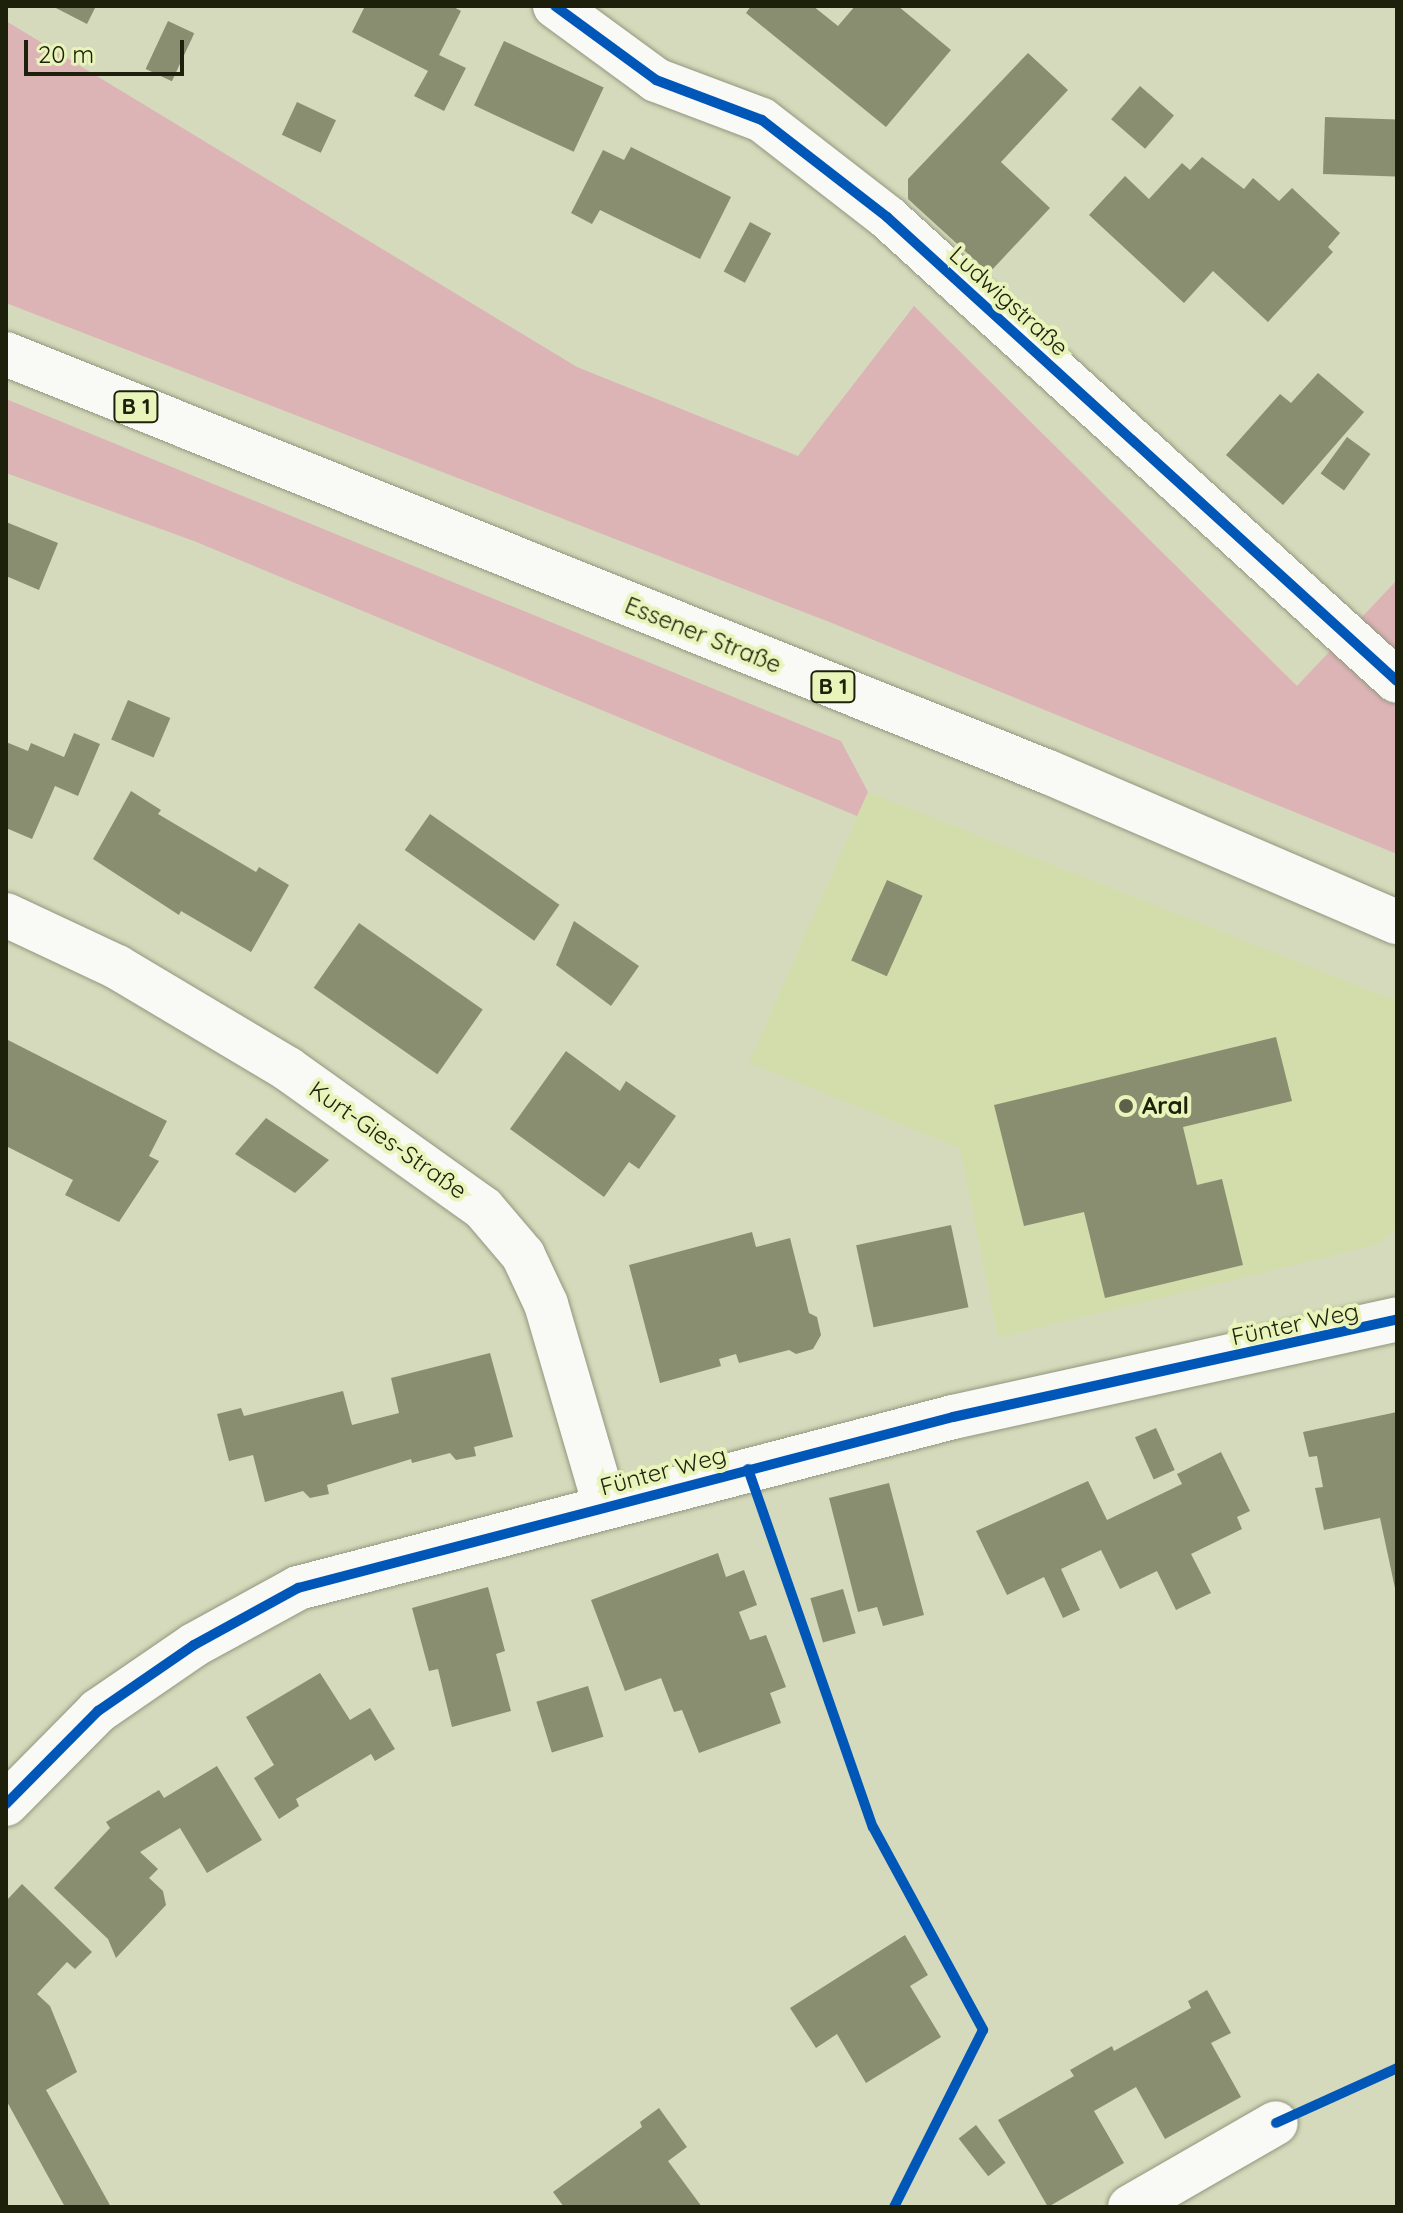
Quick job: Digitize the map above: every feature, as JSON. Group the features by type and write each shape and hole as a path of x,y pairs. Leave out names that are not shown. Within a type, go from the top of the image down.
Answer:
{"street":[{"name":"Ludwigstraße","path":"555,6 656,80 762,120 887,217 1397,681"},
{"name":"Essener Straße","path":"6,354 1048,772 1397,922"},
{"name":"Kurt-Gies-Straße","path":"6,915 117,967 288,1069 483,1208 523,1255 546,1304 605,1506"},
{"name":"Fünter Weg","path":"6,1804 98,1711 260,1606 311,1584 953,1417 1397,1319"},
{"path":"1130,2207 1276,2123"}],"shaded area":[{"path":"6,21 577,367 798,456 914,306 1297,686 1397,580 1397,854 832,623 6,303"},
{"path":"6,399 841,741 868,792 857,816 194,541 6,473"},
{"name":"Aral","path":"868,792 1397,1001 1397,1229 1376,1245 998,1338 960,1148 749,1063"}],"building":[{"path":"52,6 96,6 87,24"},
{"path":"365,6 452,6 461,11 439,55 466,68 444,111 414,96 428,71 352,32"},
{"path":"751,6 813,6 838,26 855,6 898,6 951,50 886,127 746,13"},
{"path":"168,21 194,33 172,81 146,69"},
{"path":"504,41 604,87 574,152 474,105"},
{"path":"1028,53 1068,90 1001,162 1050,208 989,273 908,199 908,179"},
{"path":"1140,86 1174,116 1145,149 1111,119"},
{"path":"297,102 336,120 321,153 282,135"},
{"path":"1325,117 1397,120 1395,176 1323,174"},
{"path":"631,147 731,197 700,259 600,210 592,224 571,213 603,150 624,160"},
{"path":"1202,157 1244,189 1253,178 1279,201 1292,188 1340,233 1328,247 1333,252 1268,322 1213,271 1184,303 1089,215 1125,176 1149,199 1182,163 1190,170"},
{"path":"750,222 771,233 745,283 724,271"},
{"path":"1318,373 1364,412 1283,505 1226,455 1280,394 1291,403"},
{"path":"1347,437 1370,454 1344,490 1321,473"},
{"path":"6,522 58,543 39,590 6,576"},
{"path":"128,700 170,718 154,758 111,740"},
{"path":"74,733 100,744 78,796 55,786 32,839 6,828 6,742 28,751 31,743 64,757"},
{"path":"131,791 161,810 158,814 256,872 259,867 289,885 251,952 181,911 179,915 93,859"},
{"path":"430,814 559,905 534,941 405,850"},
{"path":"887,880 923,896 887,976 851,960"},
{"path":"574,921 639,966 611,1006 556,965"},
{"path":"359,923 483,1010 437,1074 314,988"},
{"path":"1276,1037 1292,1101 1183,1127 1197,1185 1222,1179 1243,1265 1105,1298 1084,1212 1024,1226 994,1105"},
{"path":"6,1039 167,1121 149,1156 159,1161 119,1222 65,1195 73,1180 6,1146"},
{"path":"566,1051 620,1091 626,1081 676,1116 639,1169 629,1162 604,1197 510,1129"},
{"path":"266,1118 329,1160 295,1193 235,1154"},
{"path":"951,1225 968,1307 874,1327 856,1245"},
{"path":"752,1232 756,1247 790,1238 809,1313 817,1317 821,1335 813,1349 796,1354 789,1350 739,1363 736,1354 719,1359 721,1366 660,1383 629,1265"},
{"path":"490,1353 513,1437 474,1447 476,1456 456,1460 450,1453 412,1463 411,1459 327,1485 329,1494 310,1498 303,1491 265,1502 253,1455 229,1461 217,1414 241,1408 244,1416 343,1391 352,1425 399,1413 391,1378"},
{"path":"1397,1412 1396,1593 1380,1518 1324,1530 1315,1488 1323,1487 1317,1456 1309,1457 1303,1432"},
{"path":"1156,1428 1175,1470 1154,1479 1135,1437"},
{"path":"1221,1452 1250,1511 1237,1517 1242,1529 1191,1554 1211,1593 1176,1610 1157,1571 1120,1589 1101,1550 1061,1569 1080,1610 1063,1618 1044,1577 1007,1595 976,1531 1088,1481 1107,1520 1182,1484 1177,1474"},
{"path":"889,1483 924,1615 883,1626 877,1607 858,1612 829,1498"},
{"path":"718,1553 726,1577 744,1570 757,1605 739,1612 750,1640 766,1635 786,1687 770,1693 781,1723 699,1753 682,1710 674,1712 661,1678 625,1691 591,1600"},
{"path":"488,1587 505,1651 496,1654 511,1711 452,1727 438,1669 429,1671 412,1608"},
{"path":"843,1589 856,1633 823,1643 810,1598"},
{"path":"320,1673 350,1720 370,1708 395,1749 375,1761 371,1754 296,1799 299,1806 279,1819 254,1778 274,1765 246,1717"},
{"path":"588,1686 603,1737 552,1752 536,1702"},
{"path":"217,1766 262,1840 207,1873 180,1828 140,1852 158,1869 149,1878 163,1891 166,1905 116,1958 108,1939 54,1888 110,1828 106,1822 159,1790 164,1798"},
{"path":"22,1884 92,1952 75,1969 67,1962 37,1994 50,2006 77,2072 46,2090 111,2207 65,2207 6,2100 6,1901"},
{"path":"905,1935 928,1975 910,1986 941,2037 866,2083 837,2034 816,2048 790,2008"},
{"path":"1207,1990 1231,2033 1211,2043 1241,2097 1165,2139 1136,2087 1094,2111 1124,2163 1048,2207 998,2120 1074,2076 1070,2070 1112,2046 1114,2051 1191,2008 1188,2001"},
{"path":"659,2108 687,2147 668,2161 702,2207 564,2207 553,2192 642,2127 640,2122"},
{"path":"976,2125 1006,2163 988,2176 959,2139"}],"cycle path":[{"path":"555,6 656,80 762,120 887,217 1397,681"},
{"path":"6,1804 98,1711 194,1645 298,1588 953,1417 1397,1319"},
{"path":"748,1469 873,1827 983,2030 894,2207"},
{"path":"1276,2123 1397,2068"}],"place":[{"name":"Aral","path":"1126,1106"}]}
